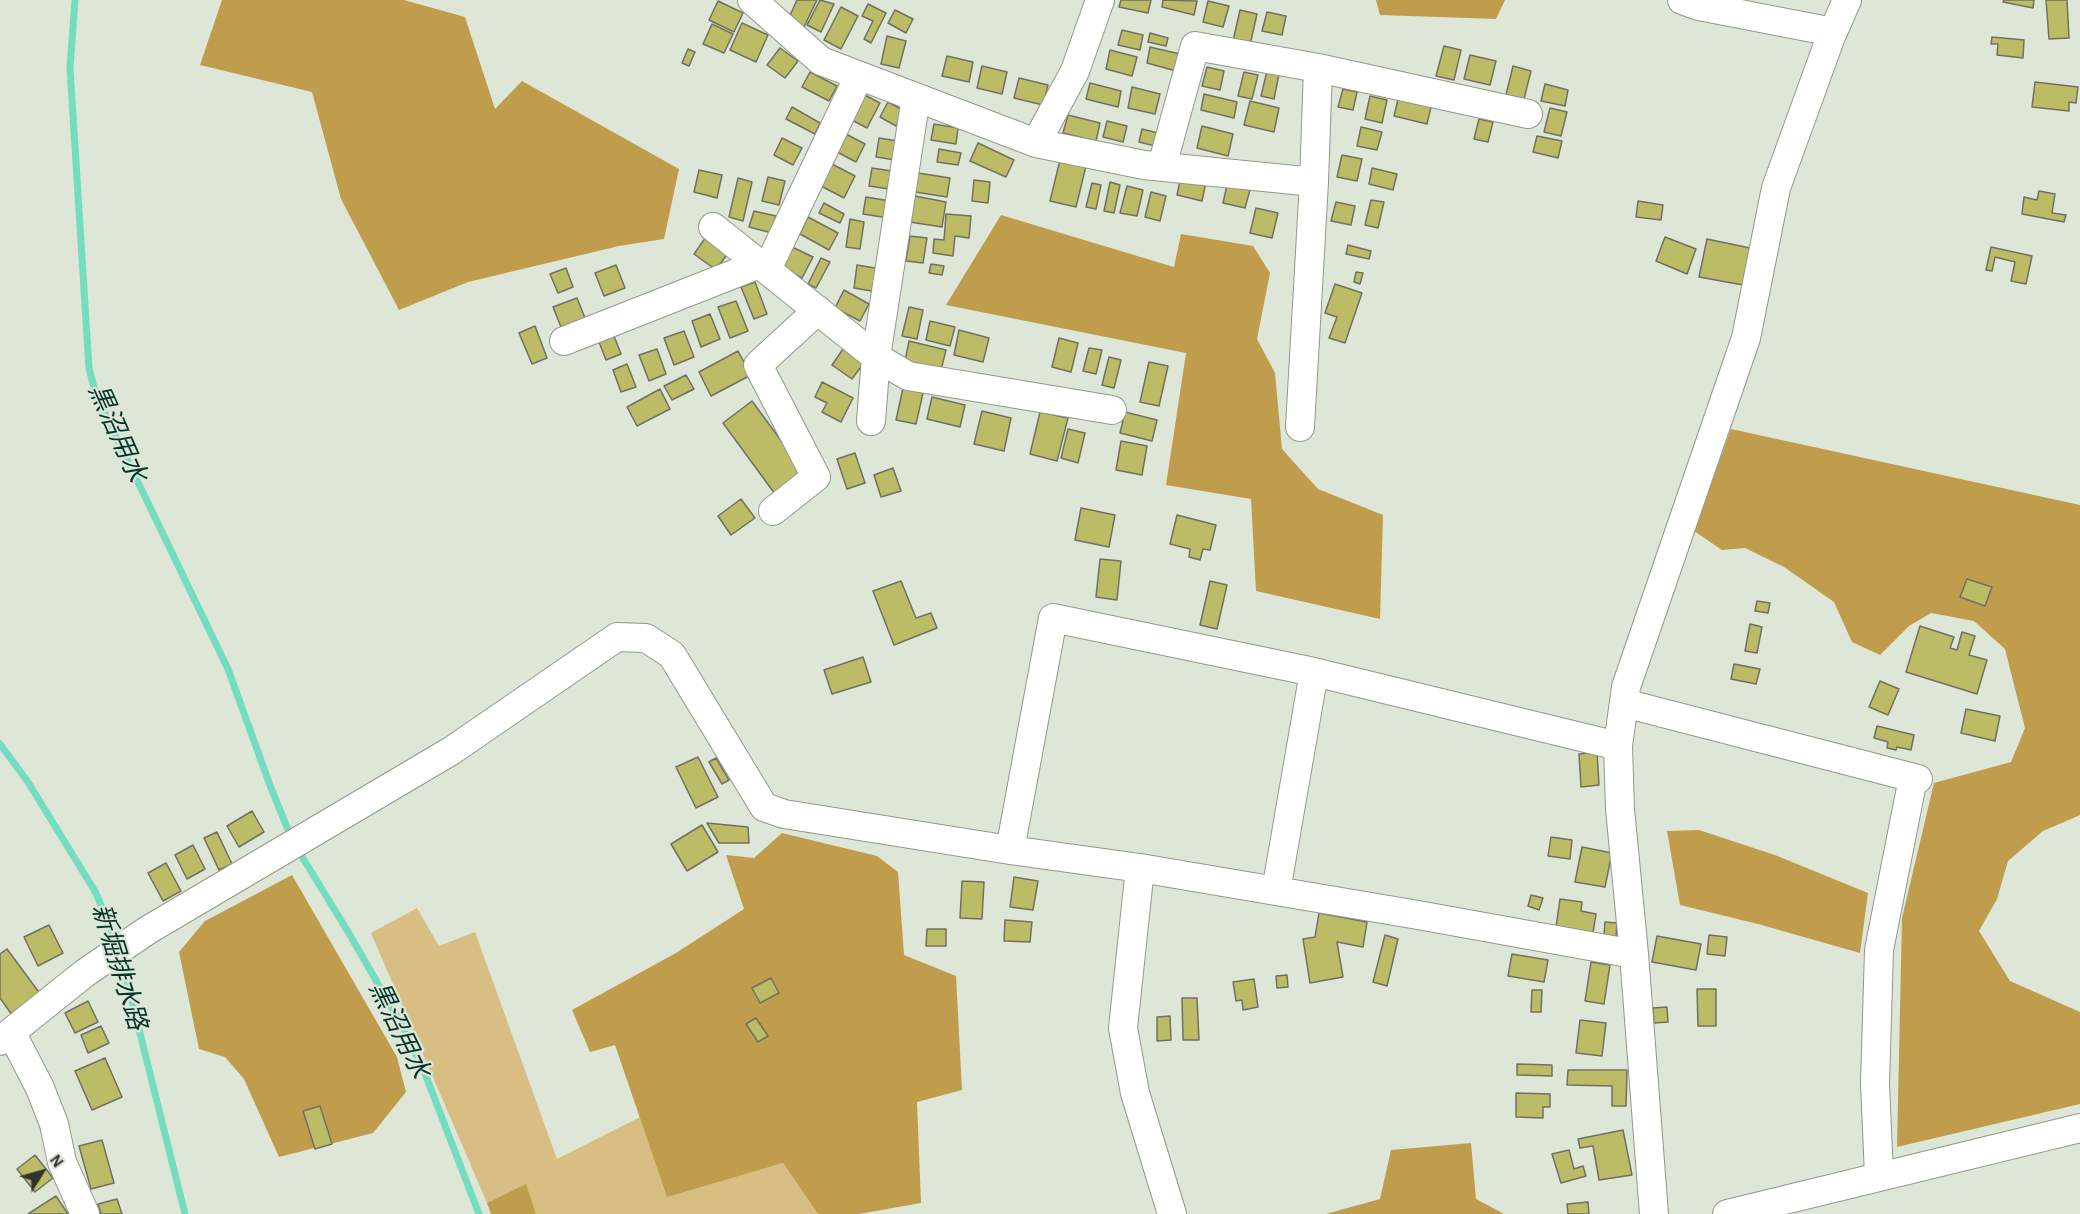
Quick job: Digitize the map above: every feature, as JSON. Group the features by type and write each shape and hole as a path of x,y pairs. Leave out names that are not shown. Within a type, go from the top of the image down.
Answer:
{"street":[{"path":"752,0 821,61 1036,143 1144,165 1314,182"},
{"path":"1036,143 1075,70 1100,0"},
{"path":"1682,0 1698,6 1833,32"},
{"path":"1654,1214 1634,954 1620,809 1618,746 1626,687 1746,338 1776,188 1846,0"},
{"path":"1162,166 1195,46 1318,68 1528,114"},
{"path":"1300,427 1318,68"},
{"path":"564,341 772,260 860,76"},
{"path":"871,421 876,357 916,97"},
{"path":"713,227 876,357 908,376 1112,410"},
{"path":"773,512 816,477 758,365 818,310"},
{"path":"1010,850 1053,618 1314,672 1618,746"},
{"path":"85,1214 62,1162 54,1124 40,1088 5,1036 85,973 147,930 451,751 617,638 646,638 672,655 764,807 784,814 1140,868 1634,954"},
{"path":"1276,891 1314,672"},
{"path":"1624,703 1916,779 1879,950 1875,1083 1879,1176"},
{"path":"1140,868 1123,1028 1135,1093 1172,1214"},
{"path":"1727,1214 2080,1128"}],"shaded area":[{"path":"222,0 404,0 465,17 495,109 522,81 679,169 664,239 619,246 468,282 399,310 341,199 312,92 200,65"},
{"path":"1376,0 1505,0 1496,19 1380,15"},
{"path":"1001,215 1174,267 1181,234 1253,246 1270,273 1257,339 1275,373 1282,449 1318,489 1383,515 1380,619 1256,591 1251,499 1166,485 1186,353 946,305"},
{"path":"1731,429 2080,505 2080,815 2043,831 2008,861 1997,899 1979,931 2010,981 2080,1012 2080,1104 1897,1147 1902,918 1934,783 2011,762 2025,728 2005,649 1974,621 1931,613 1909,626 1880,655 1852,642 1834,602 1784,567 1745,548 1722,550 1694,531"},
{"path":"1699,830 1775,855 1868,893 1860,953 1680,905 1667,831"},
{"path":"782,833 877,856 898,872 904,955 956,976 962,1090 917,1102 921,1203 859,1214 818,1214 783,1163 667,1197 615,1045 590,1052 572,1010 676,953 744,909 726,855 754,858"},
{"path":"292,875 397,1057 406,1092 373,1133 279,1157 244,1079 225,1057 199,1049 179,952 205,921"},
{"path":"417,908 439,946 475,932 557,1159 640,1117 667,1196 783,1163 818,1214 536,1214 525,1185 487,1203 371,933"},
{"path":"1471,1143 1476,1199 1504,1214 1326,1214 1380,1199 1391,1150"},
{"path":"526,1184 536,1214 491,1214 487,1203"}],"building":[{"path":"797,0 817,0 803,29 787,22"},
{"path":"820,0 834,4 821,32 807,25"},
{"path":"1121,0 1151,0 1148,13 1119,7"},
{"path":"1163,0 1197,1 1194,15 1162,7"},
{"path":"2004,0 2034,0 2033,8 2003,2"},
{"path":"2046,0 2067,0 2069,38 2049,39"},
{"path":"718,1 743,13 734,32 709,20"},
{"path":"1208,1 1229,6 1223,27 1203,22"},
{"path":"868,4 886,13 871,43 864,39 873,21 862,16"},
{"path":"841,7 858,16 841,49 824,40"},
{"path":"895,10 913,19 906,33 888,23"},
{"path":"1240,10 1257,14 1250,45 1233,41"},
{"path":"1267,12 1286,16 1282,35 1262,31"},
{"path":"742,23 768,35 756,62 730,50"},
{"path":"712,24 733,34 724,53 703,44"},
{"path":"1122,30 1143,35 1140,50 1118,45"},
{"path":"1150,33 1168,38 1166,46 1148,42"},
{"path":"887,36 906,41 899,68 881,64"},
{"path":"1992,37 2024,40 2023,58 1997,55 1998,44 1991,44"},
{"path":"1444,46 1461,50 1454,80 1436,76"},
{"path":"1150,47 1180,54 1176,71 1147,63"},
{"path":"780,48 798,61 785,78 767,65"},
{"path":"688,49 695,52 689,66 682,63"},
{"path":"1110,50 1137,57 1132,76 1106,69"},
{"path":"1470,55 1496,61 1490,85 1464,79"},
{"path":"947,56 973,62 969,82 942,76"},
{"path":"982,66 1007,72 1002,94 977,88"},
{"path":"1513,66 1531,71 1524,99 1506,95"},
{"path":"1207,67 1224,71 1220,90 1202,86"},
{"path":"1267,71 1279,74 1274,99 1261,96"},
{"path":"810,72 837,86 829,101 802,87"},
{"path":"1244,72 1258,75 1252,99 1238,96"},
{"path":"1019,78 1048,85 1043,105 1014,98"},
{"path":"2035,82 2078,87 2076,103 2069,102 2069,111 2032,107"},
{"path":"1090,83 1121,91 1118,107 1086,99"},
{"path":"1545,84 1568,90 1565,106 1541,101"},
{"path":"1132,87 1160,94 1155,114 1128,108"},
{"path":"1343,89 1357,92 1353,110 1338,107"},
{"path":"861,93 880,103 867,128 848,118"},
{"path":"1204,94 1237,102 1234,118 1201,110"},
{"path":"1370,96 1387,100 1382,123 1365,119"},
{"path":"1398,99 1431,107 1427,124 1394,116"},
{"path":"1250,101 1279,108 1274,132 1244,125"},
{"path":"888,102 904,111 896,126 880,117"},
{"path":"792,107 820,123 815,134 786,119"},
{"path":"1550,108 1567,112 1561,136 1544,132"},
{"path":"1068,115 1100,123 1096,141 1063,133"},
{"path":"1479,119 1493,122 1488,142 1474,139"},
{"path":"1107,121 1127,126 1123,142 1103,137"},
{"path":"934,124 958,128 956,144 931,140"},
{"path":"1202,126 1233,134 1228,156 1197,148"},
{"path":"1361,127 1382,132 1377,150 1357,146"},
{"path":"1142,129 1158,133 1155,146 1139,142"},
{"path":"846,134 865,144 856,162 837,152"},
{"path":"1537,136 1562,141 1558,158 1533,152"},
{"path":"782,138 802,148 793,165 774,155"},
{"path":"879,138 898,141 895,160 876,157"},
{"path":"978,143 1014,160 1006,177 970,161"},
{"path":"939,149 961,153 958,165 937,162"},
{"path":"1342,155 1362,159 1357,181 1337,177"},
{"path":"1060,160 1086,166 1076,207 1050,201"},
{"path":"832,164 855,176 844,198 821,186"},
{"path":"872,168 892,171 889,189 869,186"},
{"path":"1372,168 1397,174 1393,190 1369,184"},
{"path":"699,170 722,175 717,198 694,192"},
{"path":"918,173 950,178 947,197 915,192"},
{"path":"1181,176 1206,182 1202,201 1177,195"},
{"path":"768,177 785,181 779,205 762,201"},
{"path":"738,178 752,182 743,221 729,217"},
{"path":"974,180 990,182 988,203 972,201"},
{"path":"1110,182 1120,185 1114,213 1104,211"},
{"path":"1092,183 1101,185 1096,209 1086,207"},
{"path":"1227,185 1250,190 1245,208 1223,203"},
{"path":"1127,186 1143,190 1137,216 1120,213"},
{"path":"2039,191 2055,194 2052,213 2066,215 2064,222 2022,214 2024,197 2037,200"},
{"path":"1151,192 1166,196 1160,221 1145,217"},
{"path":"915,196 946,202 942,227 910,222"},
{"path":"866,197 890,201 888,218 863,214"},
{"path":"1371,200 1384,202 1378,228 1365,225"},
{"path":"1638,201 1663,205 1661,220 1636,217"},
{"path":"1336,202 1355,206 1351,225 1331,221"},
{"path":"824,203 844,214 840,223 819,213"},
{"path":"1256,208 1278,213 1272,238 1250,233"},
{"path":"754,211 776,216 772,233 749,227"},
{"path":"946,214 971,216 969,238 955,236 953,256 933,253 934,239 944,240"},
{"path":"808,217 838,233 829,250 800,234"},
{"path":"850,219 864,222 860,249 846,247"},
{"path":"910,236 927,238 923,263 906,261"},
{"path":"706,237 728,253 716,270 694,254"},
{"path":"1665,237 1696,249 1687,274 1656,261"},
{"path":"1707,239 1750,248 1743,285 1699,277"},
{"path":"1348,245 1371,251 1369,259 1346,254"},
{"path":"792,247 813,257 802,278 781,267"},
{"path":"1991,247 2032,256 2026,284 2011,281 2015,262 1995,257 1992,271 1986,270"},
{"path":"821,258 830,262 816,288 808,284"},
{"path":"931,264 944,266 942,275 929,273"},
{"path":"616,265 625,288 604,296 595,273"},
{"path":"857,265 881,269 877,292 854,288"},
{"path":"566,268 573,287 558,293 550,274"},
{"path":"1356,272 1363,273 1360,284 1354,282"},
{"path":"755,282 767,314 754,319 741,287"},
{"path":"1335,284 1362,293 1345,343 1329,338 1337,317 1325,313"},
{"path":"844,290 869,304 860,321 835,308"},
{"path":"577,298 585,318 561,327 553,307"},
{"path":"736,301 748,331 730,338 718,307"},
{"path":"909,307 923,310 917,339 902,336"},
{"path":"710,314 720,339 701,347 692,321"},
{"path":"930,321 955,327 950,346 926,340"},
{"path":"535,326 547,358 532,364 519,333"},
{"path":"959,330 989,338 983,362 954,355"},
{"path":"684,331 694,357 674,365 664,338"},
{"path":"614,336 621,354 606,360 599,342"},
{"path":"1059,338 1078,343 1071,372 1052,367"},
{"path":"909,341 946,350 941,370 905,361"},
{"path":"1089,348 1102,350 1096,374 1083,371"},
{"path":"657,349 666,374 649,381 639,355"},
{"path":"843,349 863,364 852,379 832,365"},
{"path":"738,351 751,375 711,396 699,372"},
{"path":"1109,357 1121,360 1114,388 1102,385"},
{"path":"1149,362 1168,366 1159,406 1140,402"},
{"path":"627,364 636,387 621,392 613,370"},
{"path":"686,375 694,389 672,400 664,386"},
{"path":"822,382 853,398 841,422 822,412 827,403 815,397"},
{"path":"903,388 923,393 916,424 896,420"},
{"path":"660,389 670,409 637,426 627,407"},
{"path":"932,397 965,405 960,427 927,419"},
{"path":"752,401 805,473 775,494 723,423"},
{"path":"982,411 1011,418 1004,451 974,444"},
{"path":"1040,412 1068,418 1057,461 1030,454"},
{"path":"1125,412 1157,420 1152,441 1120,433"},
{"path":"1068,429 1085,433 1078,463 1061,458"},
{"path":"1121,441 1147,446 1142,475 1116,470"},
{"path":"855,453 865,483 847,489 837,459"},
{"path":"893,468 901,491 881,497 874,475"},
{"path":"741,499 755,518 731,535 718,516"},
{"path":"1081,508 1115,515 1109,547 1075,540"},
{"path":"1177,515 1216,525 1210,550 1203,549 1200,560 1189,557 1190,549 1170,544"},
{"path":"1100,559 1121,561 1117,600 1096,597"},
{"path":"1967,579 1992,587 1985,606 1960,597"},
{"path":"901,581 916,618 931,613 937,628 894,645 873,591"},
{"path":"1210,581 1227,585 1217,629 1200,625"},
{"path":"1757,601 1770,603 1768,613 1755,611"},
{"path":"1750,624 1762,627 1757,653 1745,651"},
{"path":"1920,626 1954,637 1950,648 1957,650 1962,632 1975,636 1969,655 1987,660 1977,694 1906,672"},
{"path":"863,657 871,682 832,694 824,670"},
{"path":"1734,664 1760,669 1756,684 1731,679"},
{"path":"1880,681 1899,689 1888,715 1869,707"},
{"path":"1966,709 2000,716 1995,741 1961,733"},
{"path":"1877,726 1914,735 1911,750 1897,747 1896,750 1887,748 1888,742 1874,738"},
{"path":"1597,752 1599,785 1581,787 1579,754"},
{"path":"698,757 718,797 696,808 676,767"},
{"path":"716,758 729,780 722,784 709,762"},
{"path":"252,811 264,832 239,847 227,826"},
{"path":"707,823 748,827 749,843 719,843"},
{"path":"702,825 718,852 687,871 671,844"},
{"path":"217,832 232,864 219,870 204,838"},
{"path":"1551,837 1572,840 1570,859 1548,856"},
{"path":"193,845 205,869 187,879 175,855"},
{"path":"1582,847 1612,853 1605,887 1575,882"},
{"path":"166,863 181,891 163,901 148,873"},
{"path":"1014,877 1038,881 1033,910 1010,907"},
{"path":"962,881 984,882 982,919 960,918"},
{"path":"1531,895 1543,898 1539,910 1528,906"},
{"path":"1560,899 1582,902 1581,911 1596,914 1593,933 1556,927"},
{"path":"1319,913 1367,922 1363,947 1337,942 1343,977 1310,983 1303,939 1315,937"},
{"path":"1005,920 1032,922 1030,942 1004,941"},
{"path":"1605,922 1617,923 1616,937 1604,936"},
{"path":"49,925 63,953 38,966 24,937"},
{"path":"927,929 946,929 946,946 926,946"},
{"path":"1385,935 1398,939 1387,986 1373,982"},
{"path":"1709,935 1727,937 1725,956 1707,954"},
{"path":"1657,936 1701,944 1696,970 1652,962"},
{"path":"7,949 41,995 12,1015 0,998 0,954"},
{"path":"1512,954 1548,960 1544,982 1508,976"},
{"path":"1591,962 1610,965 1604,1004 1585,1001"},
{"path":"1287,975 1288,987 1277,988 1276,976"},
{"path":"771,978 779,993 760,1003 752,988"},
{"path":"1254,979 1258,1007 1243,1010 1242,1000 1236,1001 1233,982"},
{"path":"1697,989 1716,989 1716,1026 1698,1026"},
{"path":"1532,990 1542,990 1541,1012 1531,1012"},
{"path":"1182,998 1197,998 1199,1040 1183,1040"},
{"path":"88,1001 98,1022 75,1033 65,1013"},
{"path":"1667,1007 1668,1022 1654,1023 1653,1008"},
{"path":"1170,1016 1171,1040 1157,1041 1157,1017"},
{"path":"756,1018 768,1036 758,1042 746,1024"},
{"path":"1580,1020 1606,1023 1602,1056 1576,1053"},
{"path":"101,1026 109,1043 88,1053 81,1035"},
{"path":"105,1058 122,1097 92,1110 75,1071"},
{"path":"1517,1064 1552,1065 1552,1076 1517,1075"},
{"path":"1568,1070 1627,1070 1626,1106 1612,1106 1612,1086 1567,1085"},
{"path":"1516,1093 1550,1094 1550,1107 1543,1107 1543,1118 1516,1117"},
{"path":"320,1106 332,1144 315,1149 303,1111"},
{"path":"1623,1130 1632,1175 1599,1180 1593,1146 1580,1148 1578,1139"},
{"path":"102,1140 114,1183 91,1189 79,1146"},
{"path":"1569,1150 1574,1169 1583,1166 1586,1176 1561,1183 1552,1154"},
{"path":"35,1155 53,1178 35,1192 17,1169"},
{"path":"56,1196 68,1214 28,1214"},
{"path":"117,1199 122,1214 101,1214 98,1204"},
{"path":"1588,1202 1589,1214 1568,1214 1567,1204"}],"waterway":[{"name":"黒沼用水","path":"75,0 70,68 89,368 96,395 228,669 291,837"},
{"name":"新堀排水路","path":"0,744 28,782 96,893 117,944"},
{"name":"黒沼用水","path":"301,855 404,1029 424,1071 479,1214"},
{"name":"新堀排水路","path":"121,957 185,1214"}]}
